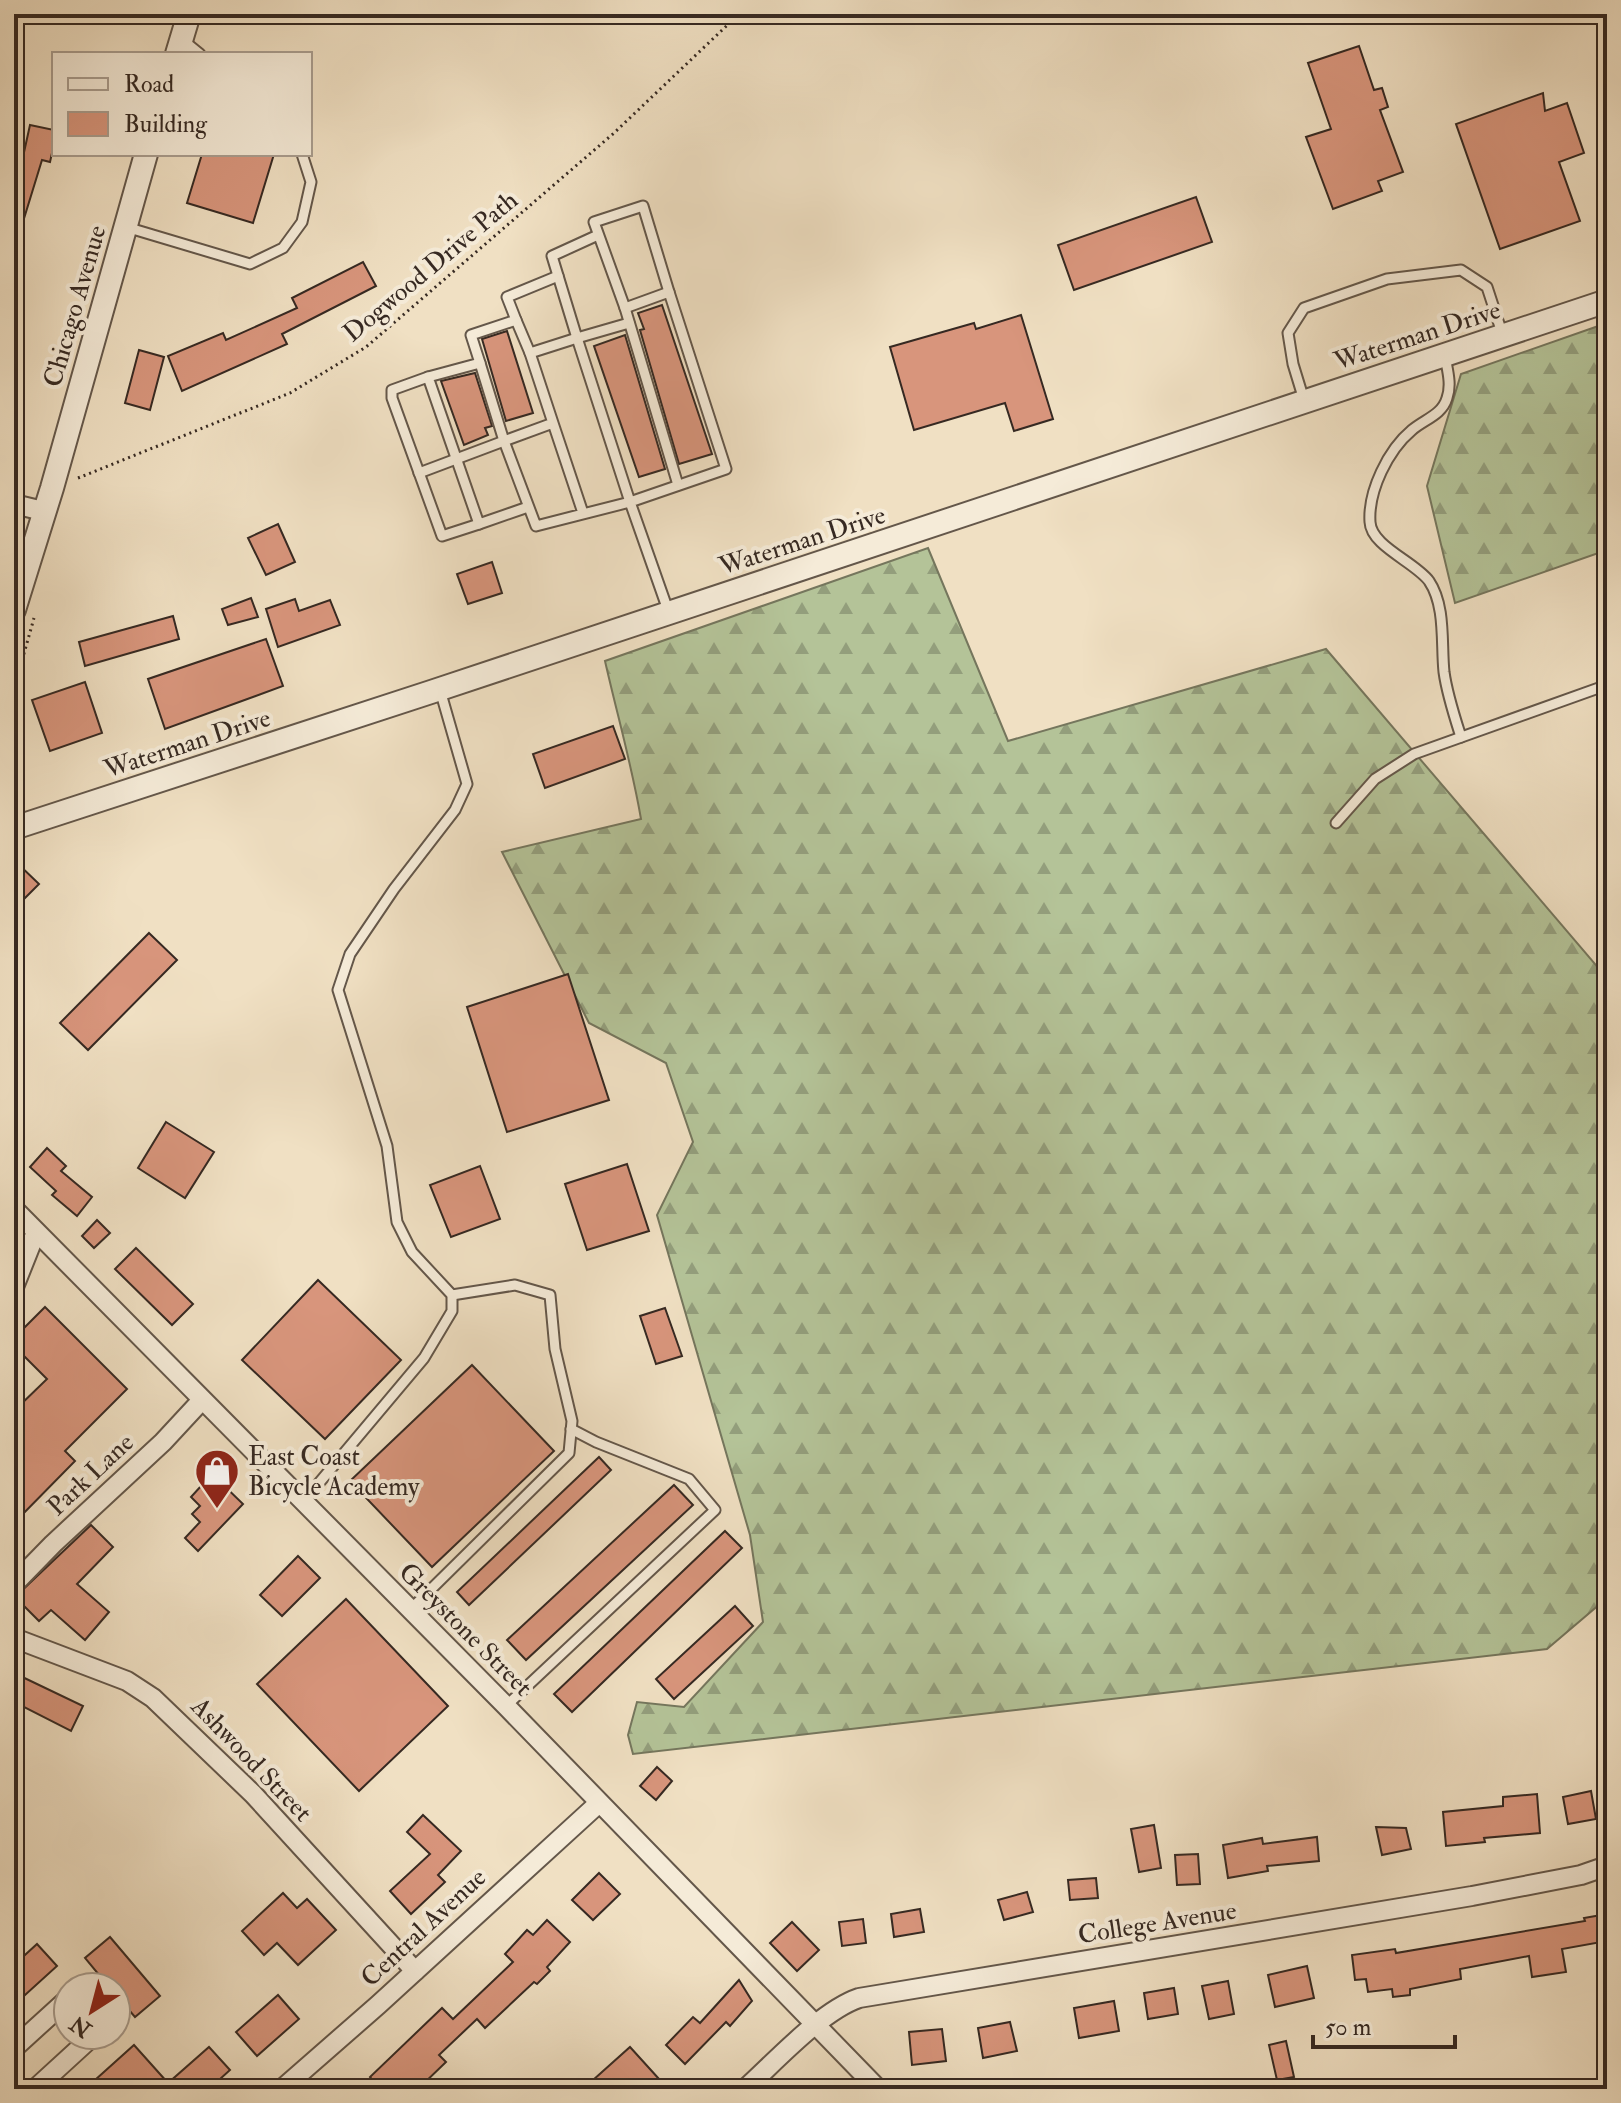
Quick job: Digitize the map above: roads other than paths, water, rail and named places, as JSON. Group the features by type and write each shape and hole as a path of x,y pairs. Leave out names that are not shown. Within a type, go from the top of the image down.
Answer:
{"street":[{"path":"179,47 189,14"},
{"name":"Chicago Avenue","path":"14,610 52,488 145,156"},
{"name":"Waterman Drive","path":"14,828 440,690 1607,301"},
{"path":"14,504 43,511"},
{"name":"Greystone Street","path":"14,1209 506,1706 878,2089"},
{"path":"14,1287 36,1232"},
{"name":"Park Lane","path":"14,1584 163,1442 201,1401"},
{"name":"Ashwood Street","path":"14,1638 127,1681 153,1698 253,1794 415,1971"},
{"name":"Central Avenue","path":"282,2089 599,1803"},
{"name":"College Avenue","path":"745,2089 816,2025 847,2003 869,1996 1499,1891 1581,1875 1607,1866"},
{"path":"14,2048 52,2014"},
{"path":"35,2089 77,2051"}],"lane":[{"path":"125,227 250,264 283,248 302,222 311,182 303,156"},
{"path":"516,320 471,335 504,441 536,526 630,502 726,469 643,206 594,222 625,308 678,485"},
{"path":"598,235 552,256 630,502 669,613"},
{"path":"1304,402 1288,333 1304,308 1387,279 1461,270 1487,287 1503,336"},
{"path":"558,276 507,297 530,353 583,513"},
{"path":"625,308 669,292"},
{"path":"530,353 629,323"},
{"path":"1445,356 1450,384 1446,402 1439,412 1403,438 1391,454 1376,489 1370,525 1376,538 1419,571 1432,586 1440,621 1447,686 1461,737"},
{"path":"480,363 392,390 392,398 442,536 528,507"},
{"path":"428,377 479,524"},
{"path":"419,473 553,423"},
{"path":"1336,823 1367,787 1414,754 1607,685"},
{"path":"303,1502 424,1358 452,1311 452,1295 412,1252 397,1222 387,1146 338,990 350,954 394,889 455,810 467,784 440,690"},
{"path":"410,1610 569,1453 572,1421 555,1349 550,1295 515,1285 452,1295"},
{"path":"506,1706 715,1510 689,1479 571,1429"}],"place":[{"name":"East Coast Bicycle Academy","path":"217,1510"}]}
